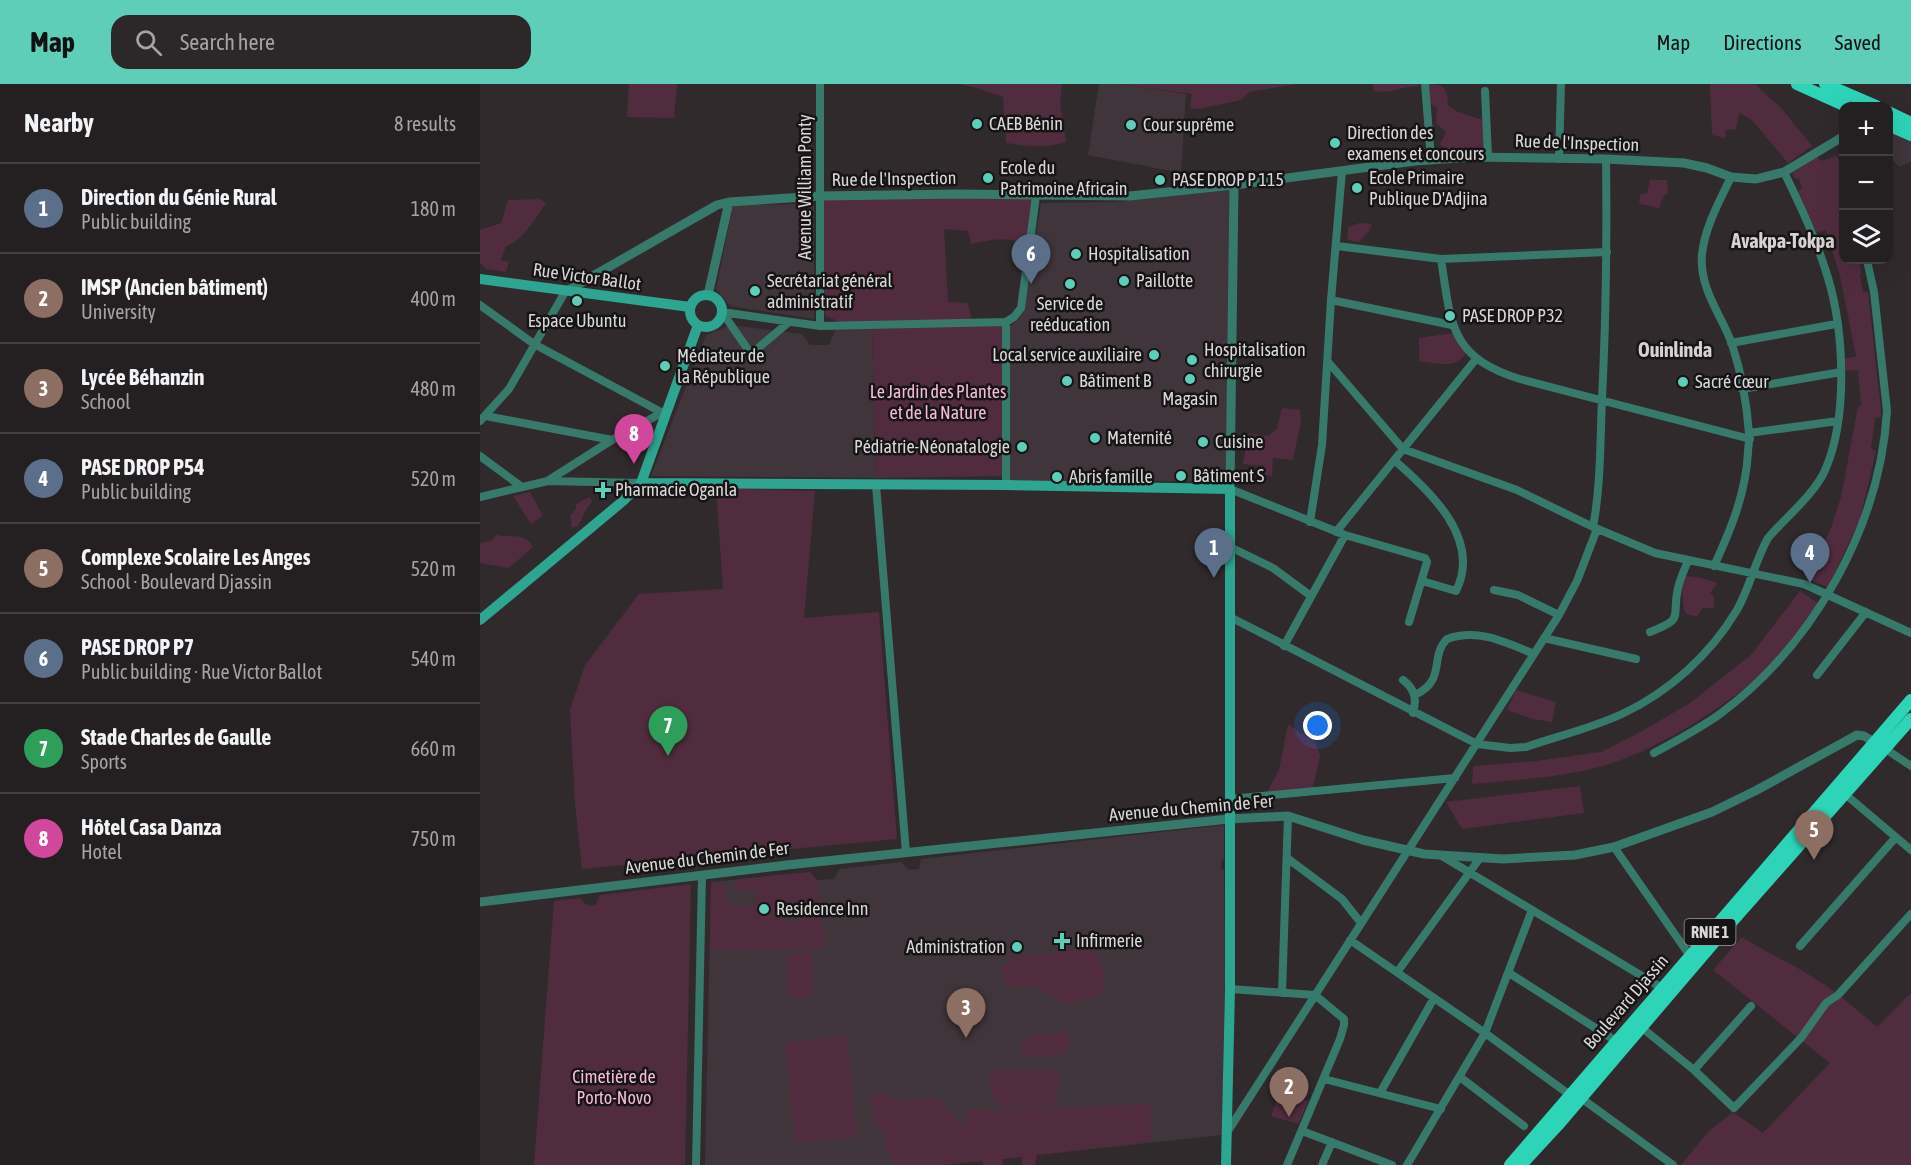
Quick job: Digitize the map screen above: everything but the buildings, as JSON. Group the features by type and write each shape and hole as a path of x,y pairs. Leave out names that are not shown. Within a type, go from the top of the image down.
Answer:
{"highway":[{"path":"1797,84 1839,103"},
{"path":"1825,84 1867,102"},
{"path":"1893,114 1911,123"},
{"path":"1893,127 1911,135"},
{"name":"Boulevard Djassin","path":"1510,1165 1641,1027 1845,794 1911,700"},
{"name":"Boulevard Djassin","path":"1527,1164 1616,1041 1880,745 1911,719"}],"main road":[{"name":"Rue Victor Ballot","path":"480,279 690,307"},
{"path":"708,295 719,302 722,312 714,324 698,325 691,317 690,307 696,298 708,295"},
{"path":"480,620 623,501 641,483 664,411 698,325"},
{"path":"641,483 1230,489 1230,989 1226,1165"}],"street":[{"name":"Avenue William Ponty","path":"820,84 820,326"},
{"path":"1425,84 1431,159"},
{"path":"1559,159 1561,84"},
{"path":"1485,92 1488,157"},
{"name":"Rue de l'Inspection","path":"565,292 717,204 729,202 820,196 960,194 1130,196 1431,159 1488,157 1684,163 1731,177 1766,178 1788,170 1839,139"},
{"path":"1227,1132 1477,744 1577,581 1595,528 1600,465 1607,252 1605,159"},
{"path":"1230,617 1477,744 1510,748 1526,747 1621,714 1659,694 1694,665 1736,612 1768,538 1822,477 1834,443 1841,397 1841,372 1834,301 1811,228 1788,170"},
{"path":"1310,522 1322,445 1342,171"},
{"path":"1714,566 1738,510 1747,470 1749,436 1742,389 1731,343 1707,292 1702,264 1705,238 1731,177"},
{"path":"1234,185 1230,489 1345,535 1425,558 1427,562 1409,622"},
{"path":"722,312 820,326 1006,322 1018,313 1022,301 1036,196"},
{"path":"708,295 729,202"},
{"path":"1337,246 1441,259 1607,252"},
{"path":"1441,259 1452,325 1464,346 1476,360 1505,375 1749,436 1838,421"},
{"path":"1654,753 1701,727 1750,689 1795,642 1829,594 1862,525 1879,461 1886,429 1887,411 1874,292 1868,265"},
{"path":"483,418 509,389 565,292"},
{"path":"1331,300 1452,325"},
{"path":"480,305 534,344 664,411"},
{"path":"722,312 751,354 789,322"},
{"path":"1006,322 1006,485"},
{"path":"1731,343 1836,324"},
{"path":"1336,531 1476,360"},
{"path":"1329,363 1403,449 1517,490 1595,528 1655,553 1804,584 1911,633"},
{"path":"1742,389 1841,372"},
{"path":"548,481 612,440 664,411"},
{"path":"483,418 612,440"},
{"path":"480,456 522,487"},
{"path":"1394,460 1433,496 1454,529 1463,554 1463,575 1456,591 1422,581"},
{"path":"480,497 548,481 641,483"},
{"path":"876,485 906,853"},
{"path":"1284,646 1345,535"},
{"path":"1230,547 1273,568 1311,596"},
{"path":"1650,632 1673,621 1677,608 1678,587 1688,561"},
{"path":"1494,590 1518,596 1558,615"},
{"path":"1817,675 1866,612"},
{"path":"1415,695 1425,691 1431,683 1437,672 1440,649 1447,639 1468,634 1479,635 1503,641 1534,654"},
{"path":"1544,638 1636,659"},
{"path":"1403,680 1415,695 1413,713"},
{"name":"Avenue du Chemin de Fer","path":"480,902 906,853 1229,819 1288,816 1406,852 1480,858 1575,855 1614,847 1712,812 1857,735 1864,736 1880,745"},
{"path":"1880,745 1911,766"},
{"path":"1230,799 1455,778"},
{"path":"1845,794 1911,850"},
{"path":"1282,993 1288,816"},
{"path":"1800,946 1896,837"},
{"path":"1614,847 1690,956"},
{"path":"1442,856 1662,988"},
{"path":"1287,858 1342,899 1361,923"},
{"path":"1398,971 1480,858"},
{"path":"696,1165 702,875"},
{"path":"1407,1165 1485,1032 1532,910"},
{"path":"1641,1027 1694,1070 1734,1108 1801,1038 1826,1003 1838,995 1911,914"},
{"path":"1350,940 1398,971 1673,1165"},
{"path":"1509,973 1616,1041"},
{"path":"1230,989 1315,995 1344,1019 1344,1025 1324,1079 1287,1165"},
{"path":"1380,1093 1434,998"},
{"path":"1694,1070 1751,1006"},
{"path":"1460,1077 1524,1126"},
{"path":"1324,1079 1441,1109"},
{"path":"1302,1131 1392,1165"},
{"path":"1322,1165 1332,1142"}],"shaded area":[{"path":"1099,84 1120,84 1186,94 1181,173 1088,155"},
{"path":"1893,131 1911,140 1911,162 1899,167 1893,160"},
{"path":"1230,190 1228,481 1008,481 1010,326 1024,311 1041,203 1115,202"},
{"path":"814,204 814,319 730,306 716,289 733,205"},
{"path":"731,325 802,334 810,345 829,345 836,329 872,328 876,478 651,476 706,335"},
{"path":"1224,825 1224,859 1221,861 1221,869 1224,870 1225,977 1222,1135 944,1165 705,1165 711,882 810,872 817,880 834,879 840,869 901,862 909,870 919,869 921,859"}],"green space":[{"path":"629,84 677,84 674,118 627,117"},
{"path":"959,84 1062,84 1060,102 1066,142 1044,146 1006,143 1003,97"},
{"path":"1120,84 1297,84 1249,92 1241,100 1199,109 1190,108 1192,94"},
{"path":"1373,84 1418,84 1419,86 1381,92 1374,91"},
{"path":"1426,84 1444,88 1448,106 1458,112 1486,121 1488,150 1482,154 1447,152 1440,144 1446,132 1436,123 1437,108 1426,101"},
{"path":"1710,84 1755,84 1782,109 1812,146 1788,163 1752,120 1739,113 1736,129 1726,130 1725,138 1712,135"},
{"path":"1817,156 1821,161 1837,156 1839,160 1839,264 1859,264 1863,292 1868,292 1881,410 1881,417 1875,418 1871,449 1876,451 1860,519 1828,587 1807,579 1831,528 1841,497 1858,407 1861,405 1858,370 1844,371 1844,359 1856,356 1840,276 1826,230 1817,233 1798,191 1802,188 1799,179 1795,179 1792,173"},
{"path":"1650,180 1667,180 1668,193 1663,197 1659,208 1639,204 1640,195 1647,193"},
{"path":"820,196 1036,196 1029,249 1023,244 1009,240 971,244 968,231 944,229 948,302 968,303 972,322 846,326 825,315"},
{"path":"539,199 546,203 533,222 524,234 506,246 501,260 509,262 506,272 486,269 480,263 480,230 501,223 508,200"},
{"path":"1359,223 1372,224 1359,242 1347,240 1348,228"},
{"name":"Le Jardin des Plantes et de la Nature","path":"1002,325 1003,476 876,478 872,328"},
{"path":"1453,333 1466,353 1462,358 1451,364 1419,361 1419,338"},
{"path":"1282,408 1300,410 1301,420 1293,460 1273,458 1272,476 1263,475 1264,466 1243,464 1248,433 1268,436 1277,429"},
{"path":"716,488 815,491 804,618 879,612 897,839 582,869 575,804 570,710 585,665 639,594 723,589"},
{"path":"530,492 543,516 531,524 513,496"},
{"path":"590,497 592,502 578,526 572,528 570,516 576,504"},
{"path":"496,535 522,537 533,547 509,568 480,563 480,543 491,541"},
{"path":"1685,576 1718,583 1710,593 1714,597 1714,608 1703,608 1697,616 1689,615 1684,611 1682,588"},
{"path":"1800,591 1819,604 1803,630 1754,681 1692,725 1660,743 1599,767 1551,776 1472,784 1473,766 1536,761 1601,752 1690,703 1751,655"},
{"path":"1516,690 1556,702 1552,722 1532,719 1507,710"},
{"path":"1288,724 1316,743 1320,756 1312,791 1265,796 1279,770"},
{"path":"1580,786 1584,813 1462,829 1446,802"},
{"path":"810,872 817,880 820,902 776,902 772,918 797,923 799,910 821,911 825,949 710,950 711,882 725,884 726,904 754,907 757,891 733,891 738,879"},
{"name":"Cimetière de Porto-Novo","path":"691,884 685,1165 534,1165 554,901 581,898 587,905 593,906 596,905 600,895"},
{"path":"1742,937 1820,982 1846,1000 1877,1027 1911,993 1911,1165 1681,1165 1708,1132 1733,1112 1763,1133 1830,1063 1713,970"},
{"path":"1076,950 1096,951 1105,979 1101,995 1066,1005 1034,986 1006,986 1001,966 1018,957"},
{"path":"812,953 813,998 788,998 788,954"},
{"path":"1068,1032 1071,1043 1064,1053 1027,1057 1019,1052 1025,1039 1031,1034"},
{"path":"847,1036 857,1137 795,1143 785,1042"},
{"path":"997,1070 1058,1072 1058,1090 1051,1107 999,1107 991,1096 990,1088 990,1074"},
{"path":"1280,1091 1309,1101 1298,1124 1271,1116"},
{"path":"877,1092 887,1094 895,1101 939,1098 958,1123 965,1124 967,1112 971,1107 985,1111 1151,1104 1151,1142 1037,1155 1035,1165 1022,1165 1022,1157 1002,1159 1003,1165 983,1165 982,1161 944,1165 895,1165 886,1150 883,1132 873,1124 874,1113 869,1101"}],"place":[{"name":"CAEB Bénin","path":"977,124"},
{"name":"Cour suprême","path":"1131,125"},
{"name":"Direction des examens et concours","path":"1335,143"},
{"name":"Ecole du Patrimoine Africain","path":"988,178"},
{"name":"PASE DROP P 115","path":"1160,180"},
{"name":"Ecole Primaire Publique D'Adjina","path":"1357,188"},
{"name":"Hospitalisation","path":"1076,254"},
{"name":"Paillotte","path":"1124,281"},
{"name":"PASE DROP P7","path":"1031,284"},
{"name":"Service de reéducation","path":"1070,284"},
{"name":"Secrétariat général administratif","path":"755,291"},
{"name":"Espace Ubuntu","path":"577,301"},
{"name":"PASE DROP P32","path":"1450,316"},
{"name":"Local service auxiliaire","path":"1154,355"},
{"name":"Hospitalisation chirurgie","path":"1192,360"},
{"name":"Médiateur de la République","path":"665,366"},
{"name":"Magasin","path":"1190,379"},
{"name":"Bâtiment B","path":"1067,381"},
{"name":"Sacré Cœur","path":"1683,382"},
{"name":"Maternité","path":"1095,438"},
{"name":"Cuisine","path":"1203,442"},
{"name":"Pédiatrie-Néonatalogie","path":"1022,447"},
{"name":"Hôtel Casa Danza","path":"634,464"},
{"name":"Bâtiment S","path":"1181,476"},
{"name":"Abris famille","path":"1057,477"},
{"name":"Pharmacie Oganla","path":"603,490"},
{"name":"Direction du Génie Rural","path":"1214,578"},
{"name":"PASE DROP P54","path":"1810,583"},
{"name":"Stade Charles de Gaulle","path":"668,756"},
{"name":"Complexe Scolaire Les Anges","path":"1814,860"},
{"name":"Residence Inn","path":"764,909"},
{"name":"Infirmerie","path":"1062,941"},
{"name":"Administration","path":"1017,947"},
{"name":"Lycée Béhanzin","path":"966,1038"},
{"name":"IMSP (Ancien bâtiment)","path":"1289,1117"}],"district":[{"name":"Avakpa-Tokpa","path":"1783,241"},
{"name":"Ouinlinda","path":"1675,350"}]}
